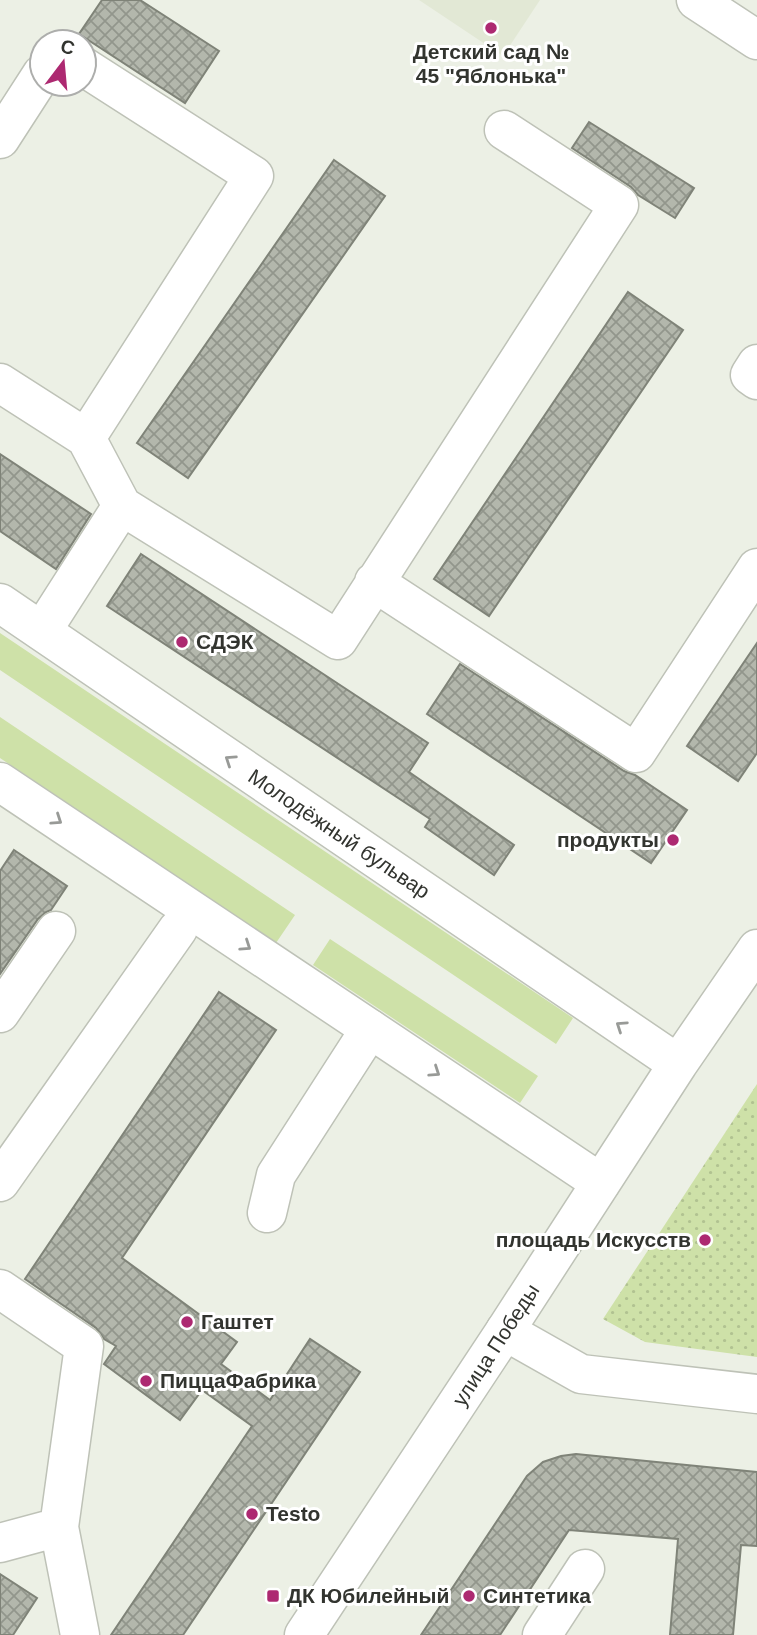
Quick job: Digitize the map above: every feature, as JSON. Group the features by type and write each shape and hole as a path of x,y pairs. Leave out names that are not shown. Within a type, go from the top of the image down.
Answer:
{"main road":[{"path":"696,0 757,40"},
{"path":"86,438 254,176 98,75"},
{"path":"0,139 28,96"},
{"path":"0,383 86,438 122,506 338,640 618,205 504,130"},
{"path":"757,364 750,375 757,380"},
{"path":"42,631 122,506"},
{"path":"374,582 636,753 757,568"},
{"name":"Молодёжный бульвар","path":"0,603 678,1064"},
{"path":"0,782 601,1183"},
{"path":"0,1182 178,929"},
{"path":"0,1013 56,931"},
{"name":"улица Победы","path":"304,1635 678,1064 757,949"},
{"path":"267,1213 276,1175 370,1029"},
{"path":"0,1289 84,1346 60,1527 80,1635"},
{"path":"505,1331 581,1374 757,1394"},
{"path":"0,1543 60,1527"},
{"path":"542,1635 585,1569"}],"shaded area":[{"name":"Детский сад № 45 \"Яблонька\"","path":"419,0 540,0 503,56"}],"green space":[{"path":"0,633 573,1018 556,1044 0,670"},
{"path":"0,717 295,915 276,943 0,758"},
{"path":"330,939 538,1076 520,1103 313,965"},
{"name":"площадь Искусств","path":"757,1084 757,1357 645,1342 603,1319"}],"building":[{"path":"102,0 140,0 219,51 185,103 98,46 98,28 83,28"},
{"path":"589,122 694,188 675,218 572,148"},
{"path":"334,160 385,196 188,478 137,443"},
{"path":"628,292 683,330 489,616 434,579"},
{"path":"0,454 91,514 56,569 0,531"},
{"path":"141,554 428,743 409,772 514,845 494,875 425,827 430,819 107,606"},
{"path":"757,643 757,753 738,781 687,746"},
{"path":"460,664 687,810 651,863 427,714"},
{"path":"14,850 67,886 51,910 38,919 0,974 0,871"},
{"path":"219,992 276,1030 122,1258 237,1342 221,1364 270,1400 310,1339 360,1372 183,1635 111,1635 252,1426 202,1390 180,1420 104,1364 116,1346 104,1339 96,1328 25,1279"},
{"path":"576,1454 757,1472 757,1546 741,1545 733,1635 670,1635 678,1539 569,1530 500,1635 421,1635 527,1476 543,1462"},
{"path":"0,1574 37,1598 13,1635 0,1635"}],"place":[{"name":"Детский сад № 45 \"Яблонька\"","path":"491,28"},
{"name":"СДЭК","path":"182,642"},
{"name":"продукты","path":"673,840"},
{"name":"площадь Искусств","path":"705,1240"},
{"name":"Гаштет","path":"187,1322"},
{"name":"ПиццаФабрика","path":"146,1381"},
{"name":"Testo","path":"252,1514"},
{"name":"ДК Юбилейный","path":"273,1596"},
{"name":"Синтетика","path":"469,1596"}]}
